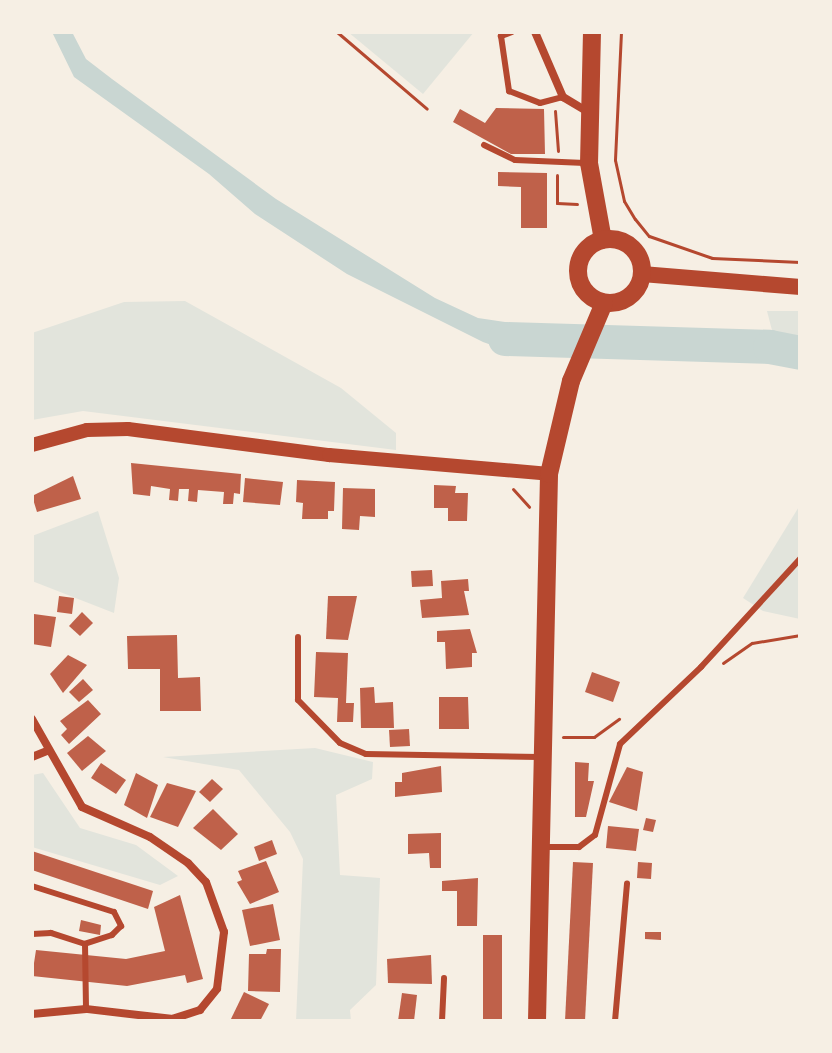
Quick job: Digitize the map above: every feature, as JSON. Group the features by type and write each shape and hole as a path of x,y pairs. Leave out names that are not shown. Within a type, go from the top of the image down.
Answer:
{"main road":[{"path":"592,32 589,163 603,240"},
{"path":"603,240 631,247 642,274 634,294 604,303 582,286 578,267 587,250 603,240"},
{"path":"642,274 800,287"},
{"path":"537,1021 549,474 571,381 604,303"}],"street":[{"path":"535,32 563,97 588,112"},
{"path":"32,445 87,430 128,429 498,471 549,474"},
{"path":"32,719 47,751 82,807 150,837 188,863 206,882 224,932 217,989 200,1010 173,1019 86,1009 32,1014"},
{"path":"32,757 47,751"}],"lane":[{"path":"512,32 501,36 509,91 521,100 540,103 563,97"},
{"path":"484,145 515,160 589,163"},
{"path":"541,847 579,847 595,835 620,744 701,667 800,559"},
{"path":"298,637 298,700 340,743 366,754 543,757"},
{"path":"615,1021 627,884"},
{"path":"32,886 114,912 121,926 112,935 85,944 51,933 32,934"},
{"path":"85,944 86,1009"},
{"path":"442,1021 444,978"}],"path":[{"path":"337,32 427,109"},
{"path":"621,32 615,160 624,201 635,219 649,236 712,258 800,262"},
{"path":"498,471 530,509 548,511"},
{"path":"721,665 752,643 800,635"},
{"path":"543,737 594,737 619,719"}],"shaded area":[{"path":"52,32 72,32 86,59 112,79 276,199 435,298 478,318 553,329 547,356 520,355 483,342 347,274 255,214 209,174 74,77"},
{"path":"348,32 474,32 423,94"},
{"path":"185,301 341,388 396,433 396,450 83,411 32,420 32,333 124,302"},
{"path":"767,311 800,311 800,362 774,338"},
{"path":"800,505 800,619 763,611 743,598"},
{"path":"98,511 119,578 114,613 32,581 32,536"},
{"path":"315,748 373,762 372,779 336,795 340,875 380,878 376,985 350,1010 351,1021 296,1021 303,859 290,832 239,770 163,757"},
{"path":"43,773 80,828 136,845 178,876 160,885 32,847 32,775"}],"building":[{"path":"496,108 544,109 545,154 511,154 453,122 460,109 485,123"},
{"path":"498,172 547,173 547,228 521,228 521,187 498,186"},
{"path":"131,463 241,474 240,494 234,493 233,504 223,504 224,492 198,490 197,502 188,501 189,489 179,489 178,501 169,500 170,489 151,486 150,496 133,494"},
{"path":"73,476 81,499 37,512 32,496"},
{"path":"245,478 283,482 280,505 243,502"},
{"path":"297,480 335,482 334,511 328,511 328,519 302,519 303,503 296,502"},
{"path":"434,485 456,486 455,493 468,493 467,521 448,521 448,508 434,508"},
{"path":"343,488 375,489 375,517 360,516 359,530 342,529"},
{"path":"432,570 433,586 412,587 411,571"},
{"path":"468,579 469,591 464,591 469,615 422,618 420,600 442,598 441,581"},
{"path":"59,596 74,598 72,614 57,612"},
{"path":"328,596 357,596 348,640 326,639"},
{"path":"82,612 93,623 80,636 69,626"},
{"path":"34,614 56,617 51,647 32,644"},
{"path":"470,629 477,653 472,653 472,667 446,669 445,642 437,642 437,631"},
{"path":"177,635 178,678 200,677 201,711 160,711 160,669 128,669 127,636"},
{"path":"316,652 348,653 346,703 354,703 353,722 337,722 338,698 314,697"},
{"path":"68,655 87,665 63,693 50,674"},
{"path":"592,672 620,682 613,702 585,692"},
{"path":"83,679 93,690 79,702 69,692"},
{"path":"374,687 375,703 393,702 394,728 361,728 360,688"},
{"path":"439,697 468,697 469,729 439,729"},
{"path":"88,700 101,714 69,744 61,735 67,729 60,721"},
{"path":"409,729 410,746 390,747 389,730"},
{"path":"88,736 106,751 82,771 67,753"},
{"path":"575,762 589,763 588,781 594,781 586,817 575,817"},
{"path":"101,763 126,780 116,794 91,778"},
{"path":"441,766 442,792 395,797 395,782 402,782 402,773"},
{"path":"627,767 643,772 637,811 609,802"},
{"path":"136,773 158,785 147,818 124,805"},
{"path":"212,779 223,789 210,802 199,792"},
{"path":"167,783 196,791 178,827 150,817"},
{"path":"213,809 238,834 221,850 193,828"},
{"path":"646,818 656,820 653,832 643,830"},
{"path":"608,826 639,829 636,851 606,848"},
{"path":"441,833 441,868 430,868 429,853 408,854 408,834"},
{"path":"272,840 277,854 259,861 254,847"},
{"path":"32,851 153,891 148,909 32,870"},
{"path":"266,861 279,892 250,904 237,882 242,880 238,871"},
{"path":"573,862 593,863 585,1021 565,1021"},
{"path":"638,862 652,863 651,879 637,878"},
{"path":"478,878 477,926 457,926 457,891 442,891 442,881"},
{"path":"180,895 203,979 187,983 185,975 127,986 32,976 36,950 126,959 165,951 154,907"},
{"path":"273,904 280,940 250,946 242,910"},
{"path":"81,920 101,925 100,935 79,931"},
{"path":"645,932 661,932 661,940 645,939"},
{"path":"483,935 502,935 502,1021 483,1021"},
{"path":"267,949 281,949 280,992 248,991 249,954 266,954"},
{"path":"431,955 432,984 388,983 387,959"},
{"path":"244,992 269,1004 260,1021 230,1021"},
{"path":"402,993 417,995 414,1021 398,1021"}],"waterway":[{"path":"505,339 770,347 800,353"}]}
